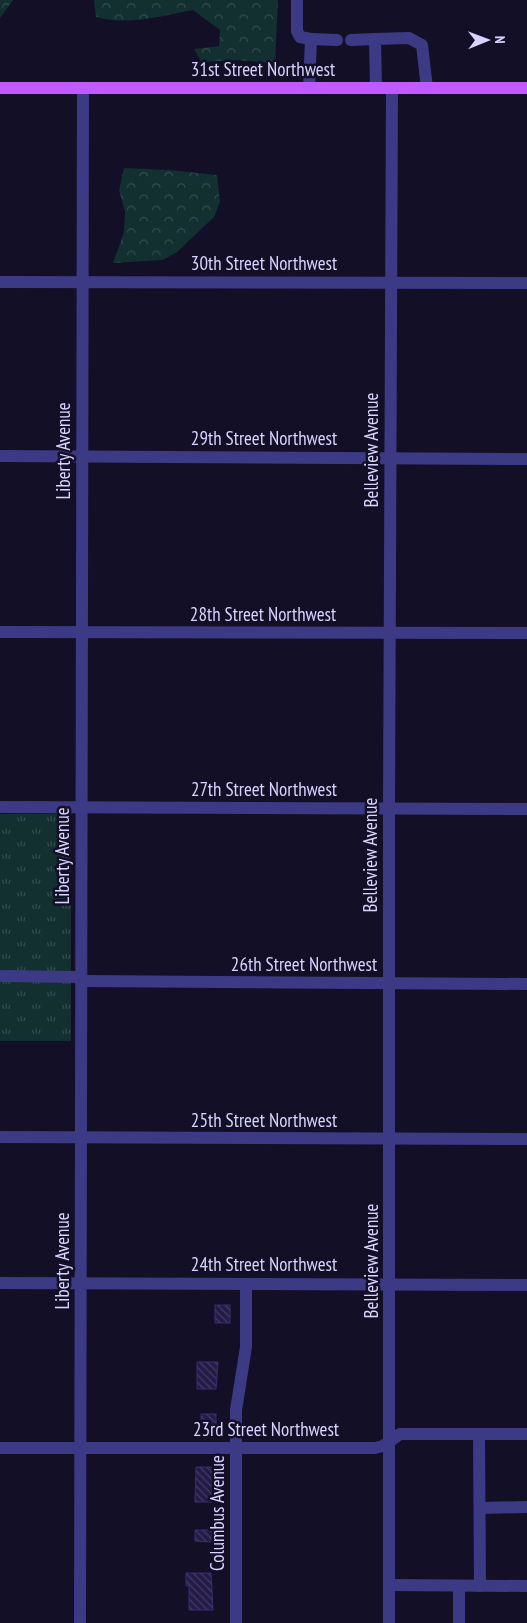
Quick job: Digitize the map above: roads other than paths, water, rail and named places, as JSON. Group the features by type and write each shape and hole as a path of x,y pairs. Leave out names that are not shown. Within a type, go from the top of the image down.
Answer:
{"main road":[{"name":"31st Street Northwest","path":"0,88 527,88"}],"street":[{"path":"297,0 297,31 300,37 337,40"},
{"path":"351,40 409,38 422,45 427,88"},
{"path":"309,88 311,39"},
{"path":"375,39 376,88"},
{"name":"Liberty Avenue","path":"80,1623 84,88"},
{"name":"Belleview Avenue","path":"390,1623 389,632 392,88"},
{"name":"30th Street Northwest","path":"0,282 527,283"},
{"name":"29th Street Northwest","path":"0,456 527,459"},
{"name":"28th Street Northwest","path":"0,632 527,633"},
{"name":"27th Street Northwest","path":"0,807 527,809"},
{"name":"26th Street Northwest","path":"0,976 81,979 527,984"},
{"name":"25th Street Northwest","path":"0,1138 527,1139"},
{"name":"24th Street Northwest","path":"0,1283 527,1285"},
{"name":"Columbus Avenue","path":"236,1623 236,1410 246,1347 246,1284"},
{"name":"23rd Street Northwest","path":"0,1448 375,1448 400,1434 527,1434"},
{"path":"480,1434 480,1586"},
{"path":"480,1508 527,1507"},
{"path":"390,1585 527,1586"},
{"path":"459,1586 459,1623"}]}
